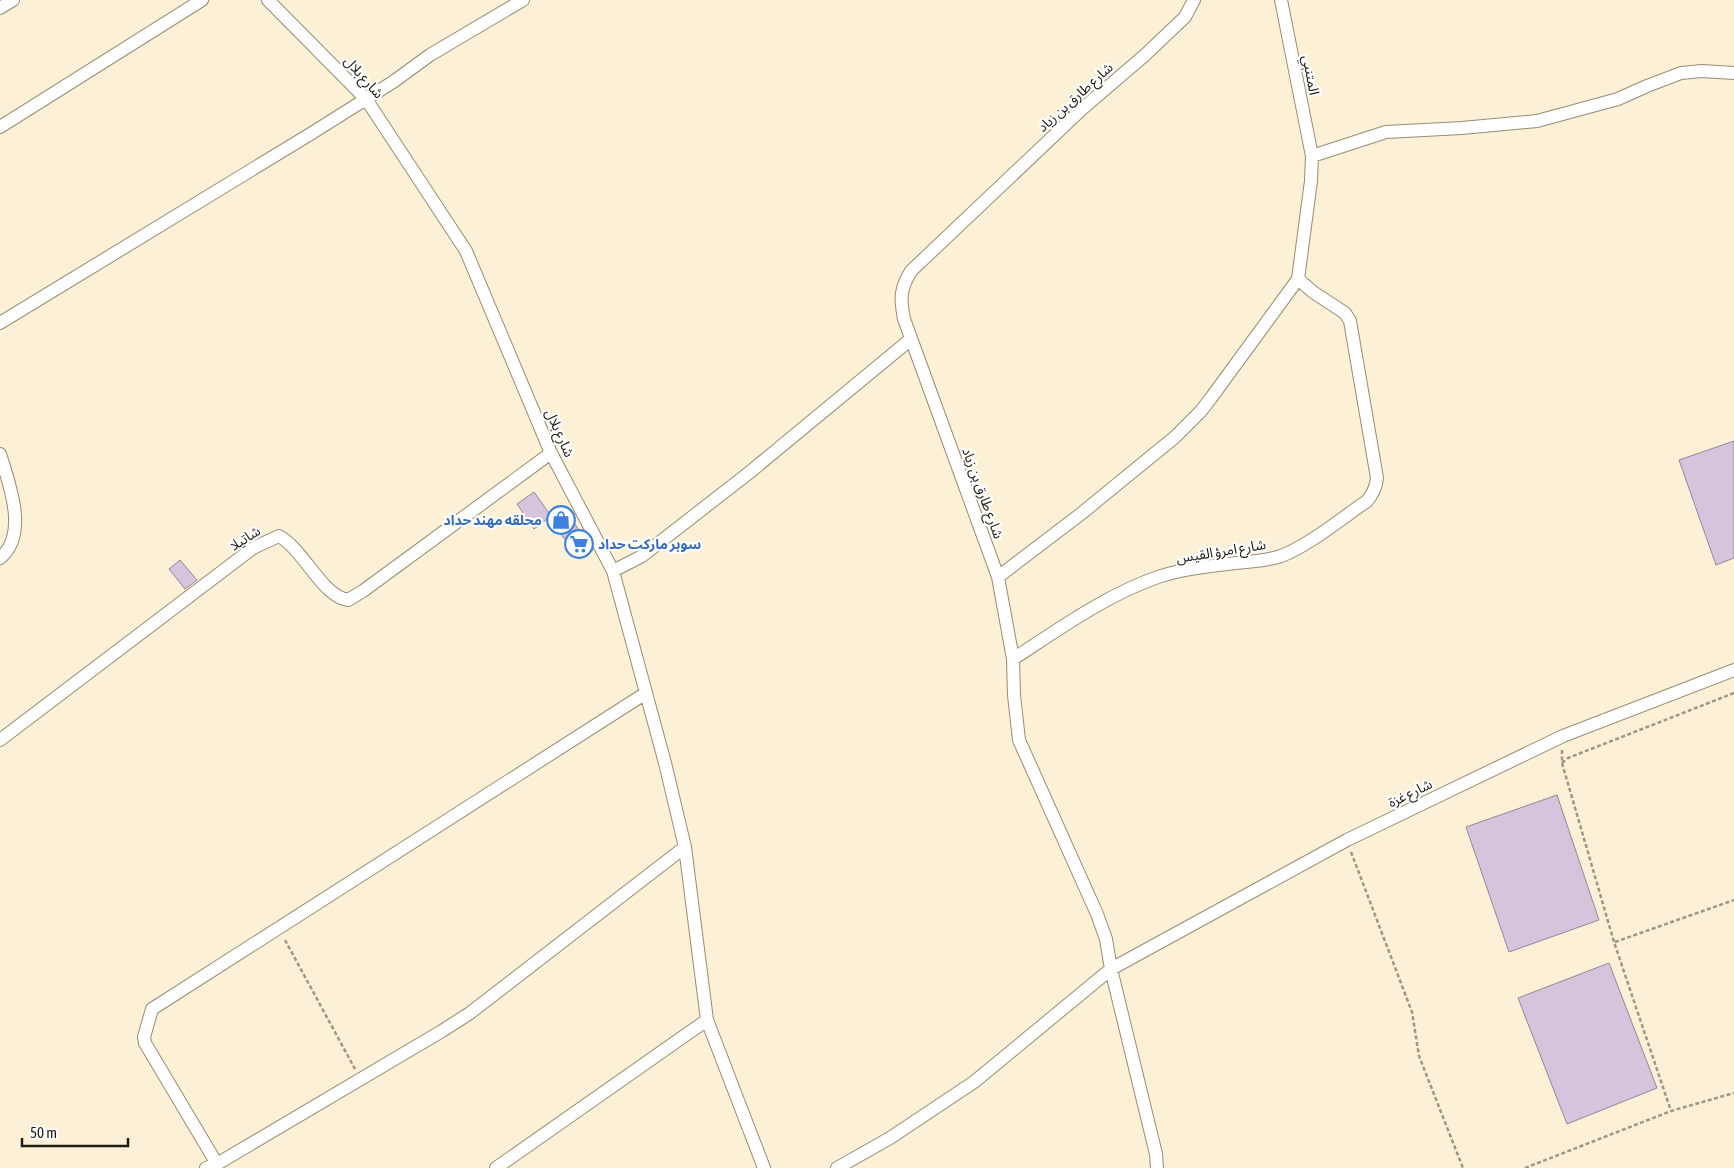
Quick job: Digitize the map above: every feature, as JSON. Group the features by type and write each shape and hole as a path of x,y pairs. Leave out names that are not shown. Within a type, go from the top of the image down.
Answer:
{"street":[{"path":"0,8 13,0"},
{"path":"0,127 202,0"},
{"name":"شارع بلال","path":"268,0 366,99 466,251 551,453 613,571 685,847 707,1020 764,1168"},
{"path":"0,323 366,99 430,55 523,0"},
{"name":"شارع طارق بن زياد","path":"1157,1168 1156,1154 1111,969 1106,939 1097,914 1020,740 1014,695 1013,658 998,578 911,339 901,304 902,285 911,271 1082,109 1145,55 1185,17 1194,0"},
{"name":"المتنبي","path":"1281,0 1312,156"},
{"path":"998,578 1175,437 1211,398 1298,279 1311,181 1312,156 1386,132 1462,128 1537,121 1618,100 1681,73 1702,71 1734,73"},
{"name":"شارع امرؤ القيس","path":"1013,658 1124,591 1158,577 1217,565 1268,559 1282,555 1316,536 1367,501 1372,495 1377,486 1377,478 1350,321 1345,314 1298,279"},
{"path":"613,571 642,556 750,472 911,339"},
{"name":"شاتيلا","path":"0,740 252,548 279,536 297,550 331,593 340,599 348,600 363,591 551,453"},
{"path":"0,454 10,485 15,523 14,538 0,558"},
{"name":"شارع غزة","path":"837,1168 890,1138 974,1082 1111,969 1347,840 1563,736 1734,670"},
{"path":"646,693 152,1009 144,1037 145,1043 211,1166 470,1013 685,847"},
{"path":"496,1168 707,1020"}],"path":[{"path":"1562,763 1568,758 1734,692"},
{"path":"1563,736 1562,763 1614,942 1671,1111"},
{"path":"1347,840 1412,1012 1419,1056 1463,1168"},
{"path":"1614,942 1734,900"},
{"path":"278,927 361,1079"},
{"path":"1525,1168 1671,1111 1734,1093"}],"building":[{"path":"1734,441 1734,558 1716,565 1679,460"},
{"path":"534,492 551,516 534,529 517,504"},
{"path":"565,510 593,550 580,559 550,520"},
{"path":"180,560 197,580 185,589 169,569"},
{"path":"1557,795 1599,920 1509,952 1466,827"},
{"path":"1609,963 1657,1088 1567,1124 1518,998"}],"place":[{"name":"محلقه مهند حداد","path":"561,520"},
{"name":"سوبر ماركت حداد","path":"579,544"}]}
